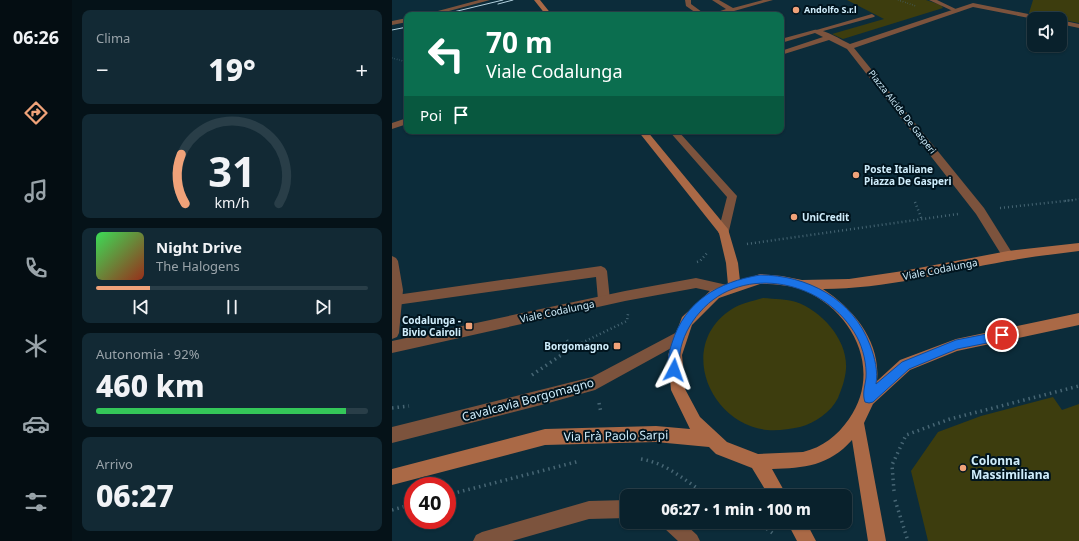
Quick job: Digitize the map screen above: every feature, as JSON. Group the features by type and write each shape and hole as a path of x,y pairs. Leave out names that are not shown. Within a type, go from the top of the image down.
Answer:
{"street":[{"path":"438,12 487,0"},
{"path":"537,0 547,12"},
{"path":"688,0 688,5 698,12"},
{"path":"715,0 732,10"},
{"path":"724,12 770,0"},
{"path":"932,0 957,11"},
{"path":"850,47 990,0"},
{"path":"972,5 1027,16"},
{"path":"784,40 872,16"},
{"path":"392,24 404,21"},
{"path":"1067,23 1079,26"},
{"name":"Piazza Alcide De Gasperi","path":"816,31 850,47 980,211 1008,256"},
{"path":"784,51 831,37"},
{"path":"392,126 404,122"},
{"path":"644,134 724,232 732,263 728,287"},
{"path":"676,134 732,196 724,232"},
{"name":"Viale Codalunga","path":"800,284 849,284 903,276 1008,256 1079,248"},
{"path":"392,261 397,290 392,334"},
{"path":"396,300 601,271 604,300"},
{"path":"760,279 773,279 800,284 818,292 835,303 850,318 862,335 869,355 872,376 869,398 864,411 857,424 843,439 826,452 804,460 781,464 758,462 732,454 710,439 695,424 684,407 677,389 674,370 675,352 679,337 686,322 696,309 709,298 728,287 760,279"},
{"name":"Viale Codalunga","path":"392,347 604,300 696,283 728,287"},
{"path":"869,398 905,365 956,345 1079,320"},
{"name":"Cavalcavia Borgomagno","path":"392,435 595,383 679,337"},
{"path":"857,424 877,541"},
{"name":"Via Frà Paolo Sarpi","path":"392,477 545,437 656,434 710,439"},
{"path":"758,462 775,489"},
{"path":"482,541 589,510 620,509"},
{"path":"678,529 691,541"},
{"path":"800,529 807,541"}],"path":[{"path":"392,58 404,61"},
{"path":"753,243 980,211 1079,199"},
{"path":"915,202 922,220"},
{"path":"529,378 572,348 627,321 629,318 627,312"},
{"path":"567,340 572,348"},
{"path":"908,541 894,496 892,465 906,435 950,419 1079,386"},
{"path":"639,458 659,463 674,472 696,489"},
{"path":"456,493 573,462 588,460"},
{"path":"392,510 404,507"},
{"path":"768,529 780,538"}],"shaded area":[{"path":"847,0 926,0 941,5 943,8 843,39 832,34 884,19"},
{"path":"1033,0 1079,0 1079,23 1067,21 1067,12 1029,12"},
{"path":"763,298 788,300 806,306 815,312 832,328 843,348 846,369 838,398 831,408 822,416 811,423 800,427 784,430 767,430 746,424 729,413 715,398 707,380 703,361 706,342 715,324 732,309 747,302"},
{"path":"1053,397 1062,410 1079,404 1079,541 928,541 911,471 938,432 981,416"}],"tram line":[{"path":"453,12 503,0"},
{"path":"498,4 513,0"},
{"path":"392,30 404,28"}],"place":[{"name":"Andolfo S.r.l","path":"796,10"},
{"name":"Poste Italiane Piazza De Gasperi","path":"856,175"},
{"name":"UniCredit","path":"794,217"},
{"name":"Codalunga - Bivio Cairoli","path":"469,326"},
{"name":"Borgomagno","path":"617,346"},
{"name":"Colonna Massimiliana","path":"963,468"}],"route":[{"path":"674,370 675,352 679,337 686,322 696,309 723,289 746,281 760,279 773,279 800,284 818,292 835,303 850,318 862,335 869,355 872,376 869,398 905,365 956,345 1002,335"}]}
